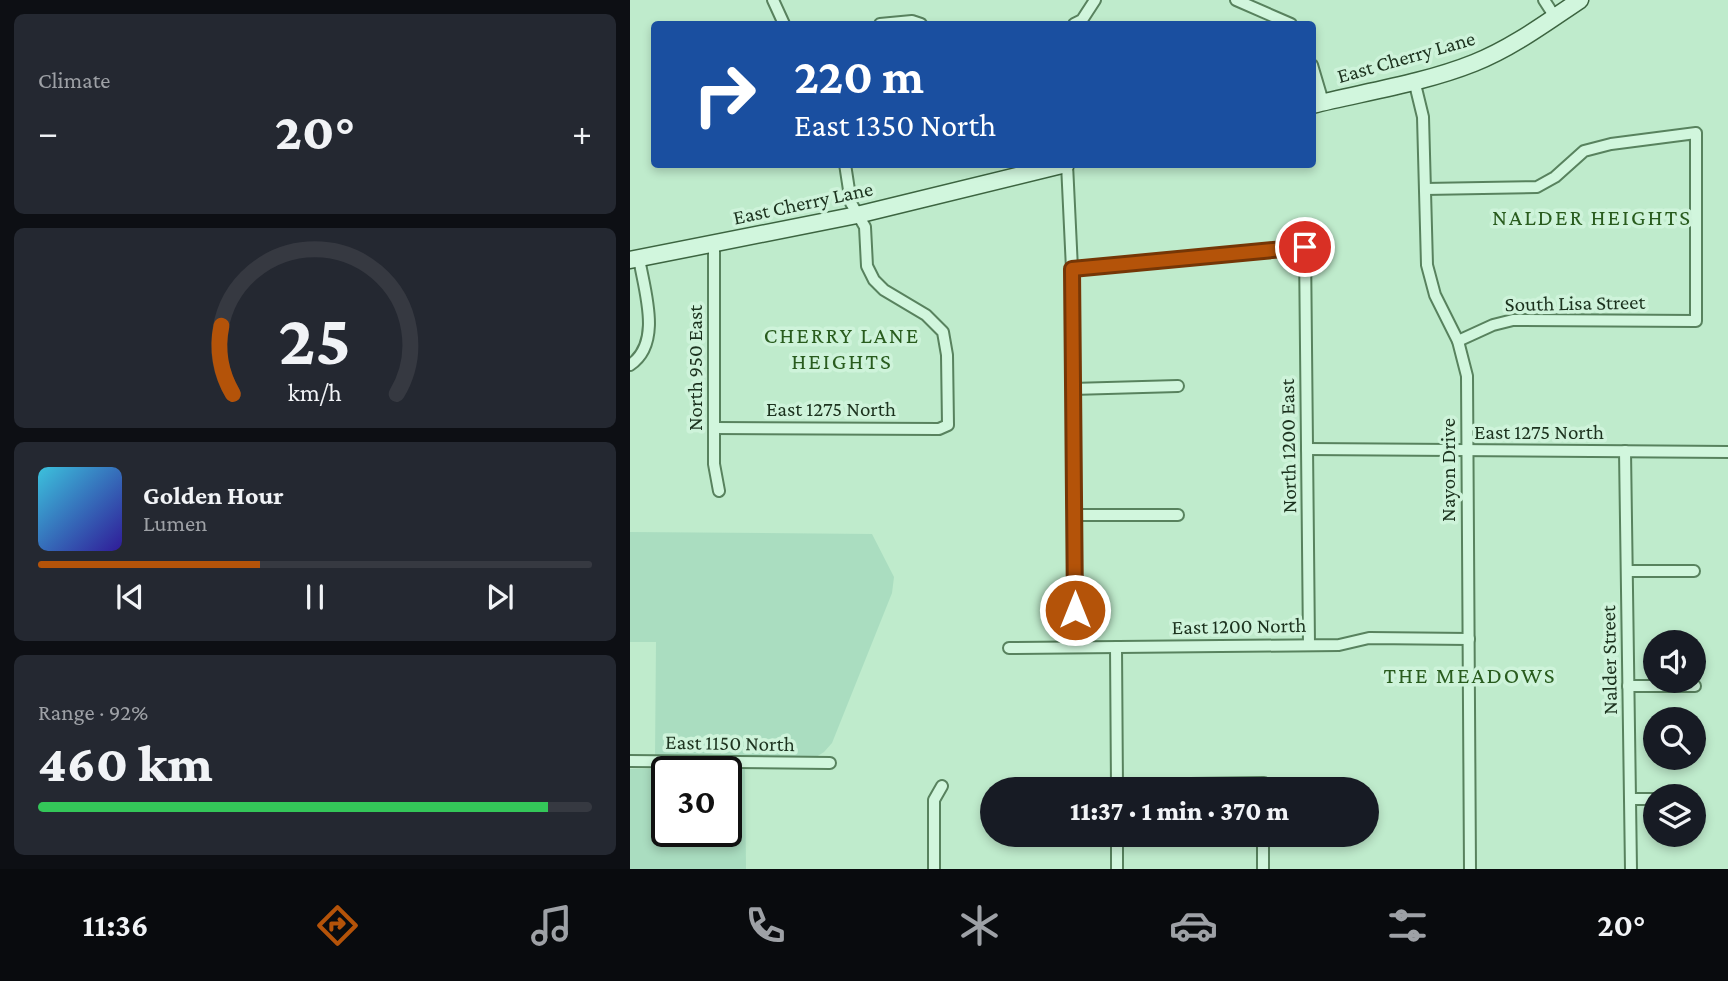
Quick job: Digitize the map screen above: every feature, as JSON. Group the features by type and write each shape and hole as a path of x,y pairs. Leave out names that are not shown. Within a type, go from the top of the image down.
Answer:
{"street":[{"path":"773,0 783,21"},
{"path":"1079,21 1095,0"},
{"path":"1236,0 1284,21"},
{"path":"1544,0 1555,17"},
{"name":"East Cherry Lane","path":"1318,104 1476,62 1510,45 1580,0"},
{"name":"Nayon Drive","path":"1414,80 1423,117 1427,265 1436,295 1458,341 1467,376 1470,869"},
{"name":"South Lisa Street","path":"1425,189 1537,187 1555,177 1584,151 1611,144 1696,133 1696,321 1513,320 1493,325 1458,341"},
{"path":"846,168 850,203 857,215"},
{"name":"East Cherry Lane","path":"634,259 857,215 1050,168"},
{"path":"1066,168 1072,269 1074,647"},
{"name":"East 1275 North","path":"714,428 939,429 948,425 947,355 943,332 926,314 884,290 874,279 867,266 865,227 857,215"},
{"name":"North 950 East","path":"714,243 714,464 719,491"},
{"name":"North 1200 East","path":"1072,269 1305,247 1309,645"},
{"path":"630,365 643,350 649,329 634,259"},
{"path":"1072,389 1178,386"},
{"name":"East 1275 North","path":"1307,449 1728,452"},
{"name":"Nalder Street","path":"1625,451 1631,869"},
{"path":"1074,515 1178,515"},
{"path":"1627,571 1694,571"},
{"name":"East 1200 North","path":"1009,648 1339,645 1369,638 1469,639"},
{"path":"1116,647 1117,777"},
{"path":"1628,686 1643,686"},
{"name":"East 1150 North","path":"630,761 830,763"},
{"path":"934,869 934,800 942,786"},
{"path":"1630,799 1643,799"},
{"path":"1117,847 1117,869"},
{"path":"1263,869 1264,847"}],"green space":[{"path":"630,532 872,534 894,577 892,593 832,743 813,759 655,756 656,642 630,642"},
{"path":"742,768 745,768 746,869 630,869 630,769 651,769 651,847 742,847"}],"district":[{"name":"NALDER HEIGHTS","path":"1592,217"},
{"name":"CHERRY LANE HEIGHTS","path":"842,348"},
{"name":"THE MEADOWS","path":"1470,675"}],"route":[{"path":"1075,610 1072,269 1305,247"}]}
